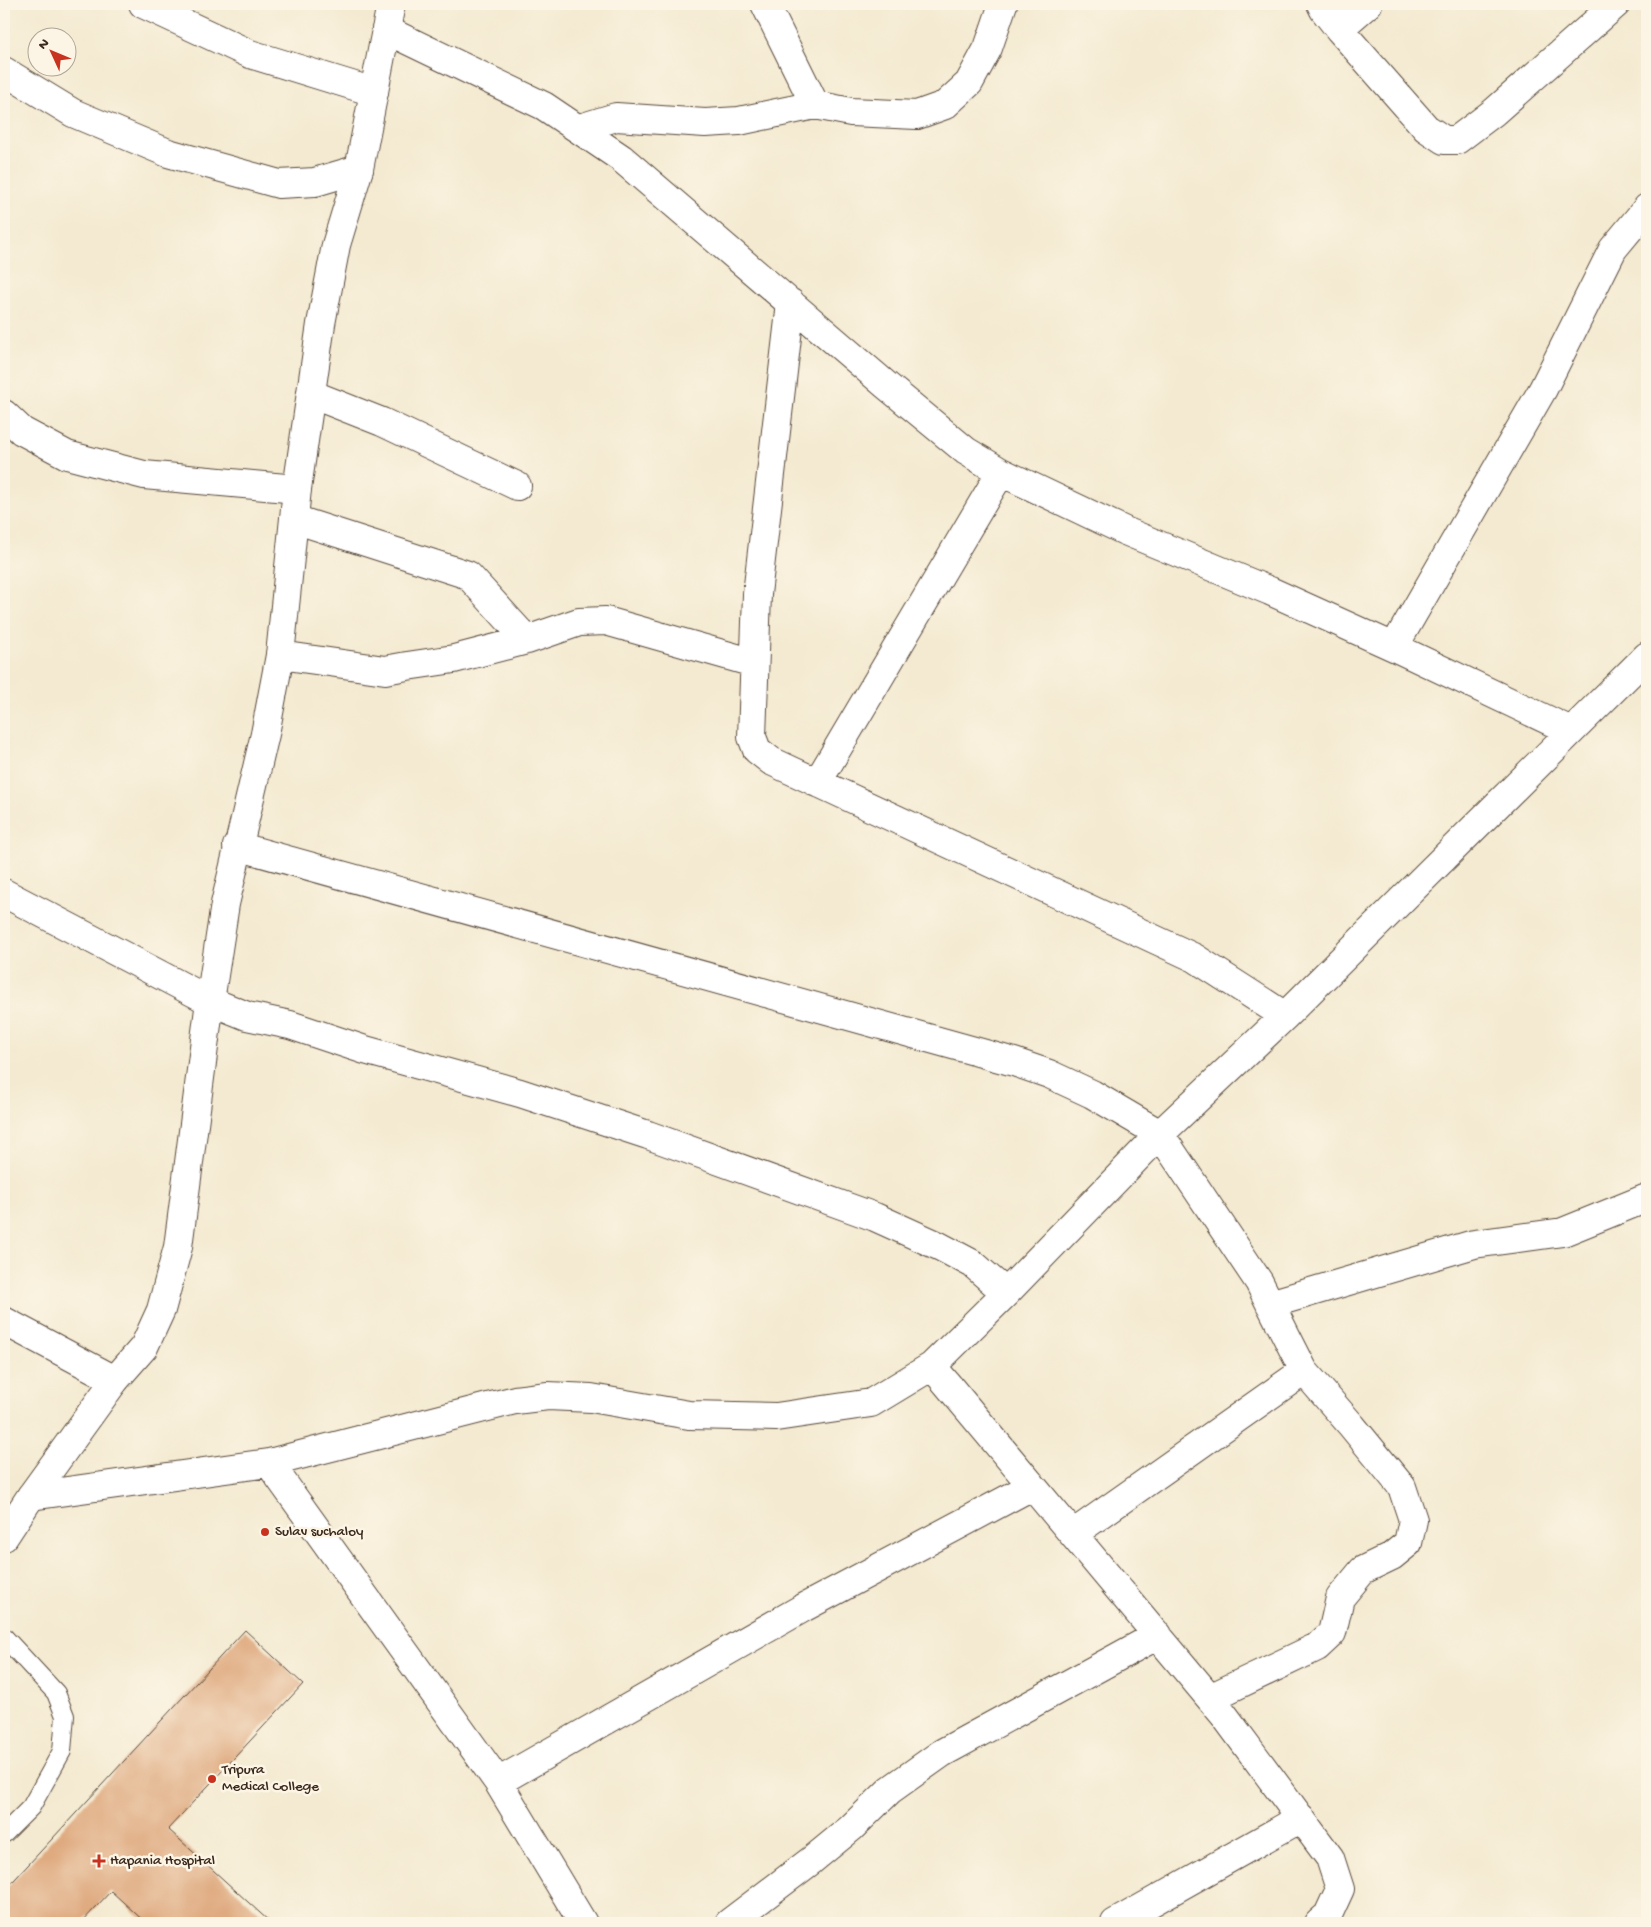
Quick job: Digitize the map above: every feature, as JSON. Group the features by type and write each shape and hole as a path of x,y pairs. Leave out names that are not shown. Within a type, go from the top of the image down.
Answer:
{"street":[{"path":"143,4 250,54 374,92"},
{"path":"765,4 815,105"},
{"path":"580,128 616,117 705,123 739,121 815,105 851,112 917,115 945,105 969,83 988,48 1003,4"},
{"path":"1321,4 1339,29 1426,128 1444,140 1457,140 1494,112 1616,4"},
{"path":"1339,29 1368,4"},
{"path":"4,1537 31,1496 115,1380 144,1347 161,1310 178,1247 210,1002 225,904 237,846 265,734 280,655 297,489 321,324 336,245 358,169 389,17 580,128 635,169 966,451 1001,472 1125,531 1270,591 1394,647 1571,731"},
{"path":"4,71 73,113 168,153 278,184 315,182 358,169"},
{"path":"1394,647 1543,390 1612,249 1647,208"},
{"path":"791,303 757,594 752,737 757,750 770,761 1195,958 1286,1016"},
{"path":"311,394 382,422 517,486"},
{"path":"4,414 22,431 67,455 144,475 297,489"},
{"path":"817,783 1001,472"},
{"path":"294,519 468,575 527,640"},
{"path":"280,655 385,670 454,659 527,640 579,622 606,621 754,663"},
{"path":"31,1496 269,1462 515,1400 548,1396 591,1398 689,1415 776,1417 871,1403 932,1366 1006,1293 1160,1134 1286,1016 1571,731 1644,668"},
{"path":"237,846 1014,1062 1049,1074 1092,1094 1160,1134 1259,1282 1304,1371 1402,1488 1413,1520 1408,1543 1392,1556 1363,1570 1340,1598 1332,1633 1317,1647 1210,1698"},
{"path":"4,892 210,1002 247,1016 290,1025 365,1050 520,1093 648,1135 875,1217 939,1246 972,1264 1006,1293"},
{"path":"1270,1304 1474,1244 1563,1232 1647,1198"},
{"path":"4,1321 115,1380"},
{"path":"932,1366 1210,1698 1330,1858 1340,1889 1328,1915 1319,1923"},
{"path":"1073,1534 1304,1371"},
{"path":"269,1462 498,1782 583,1923"},
{"path":"498,1782 794,1613 1032,1486"},
{"path":"729,1923 851,1828 890,1790 942,1753 1158,1635"},
{"path":"1115,1923 1301,1818"}],"lane":[{"path":"4,1637 56,1693 65,1716 62,1751 31,1807 4,1834"}],"building":[{"name":"Hapania Hospital","path":"245,1630 303,1684 168,1829 271,1923 146,1923 111,1891 81,1923 4,1923 4,1891"}],"place":[{"name":"Sulav suchaloy","path":"265,1532"},
{"name":"Tripura Medical College","path":"212,1779"},
{"name":"Hapania Hospital","path":"99,1861"}]}
